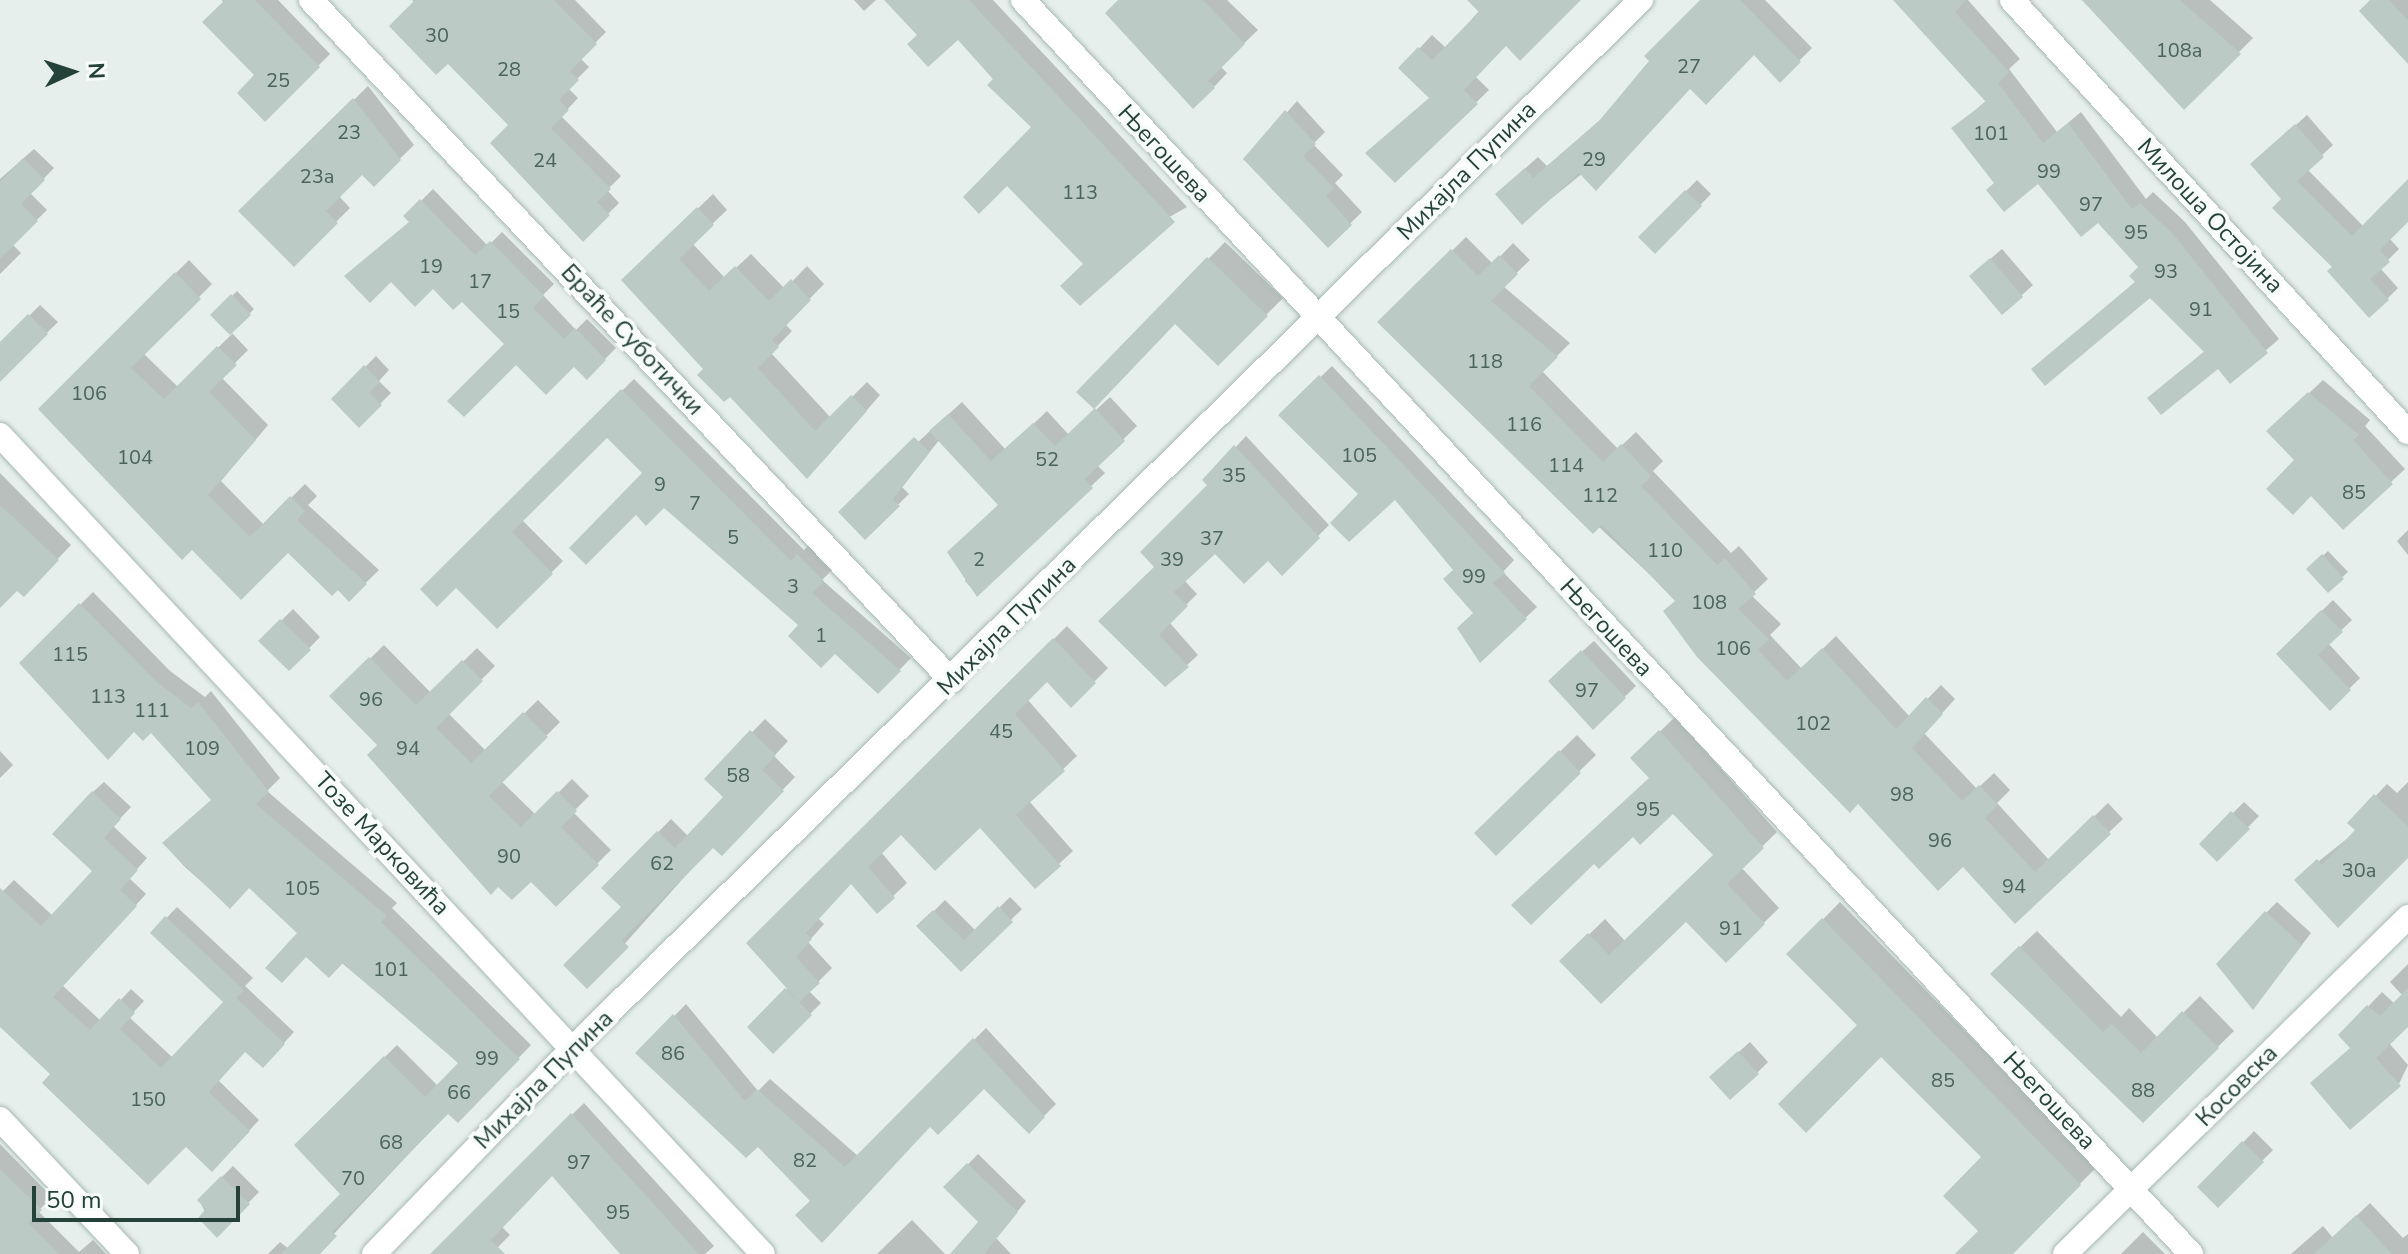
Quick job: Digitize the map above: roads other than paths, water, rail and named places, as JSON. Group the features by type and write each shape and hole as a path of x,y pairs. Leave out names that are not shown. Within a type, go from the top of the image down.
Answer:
{"street":[{"name":"Браће Суботички","path":"311,0 952,681"},
{"name":"Његошева","path":"1023,0 2191,1254"},
{"name":"Михајла Пупина","path":"374,1254 572,1049 952,681 1641,0"},
{"name":"Милоша Остојина","path":"2012,0 2408,432"},
{"name":"Тозе Марковића","path":"0,435 763,1254"},
{"name":"Косовска","path":"2065,1254 2408,917"},
{"path":"0,1119 127,1254"}]}
